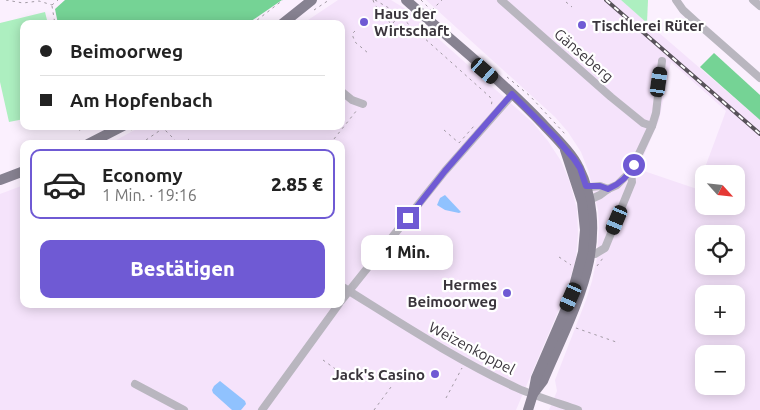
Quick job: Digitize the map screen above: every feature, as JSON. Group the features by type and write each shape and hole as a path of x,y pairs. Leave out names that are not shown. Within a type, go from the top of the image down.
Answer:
{"main road":[{"path":"287,20 312,0"},
{"path":"406,0 512,94 556,138 566,144 580,168 582,188 592,220 585,278 543,381 533,394 528,410"},
{"path":"96,140 115,130"},
{"path":"0,180 20,172"}],"street":[{"name":"Gänseberg","path":"501,0 611,97 643,123 652,126"},
{"path":"676,0 683,10 760,78"},
{"path":"753,0 760,6"},
{"path":"586,201 621,182 631,171 656,113 662,61"},
{"path":"345,94 352,100 363,104"},
{"path":"345,296 445,171 512,94"},
{"path":"631,171 640,175"},
{"path":"587,252 595,254 605,248 632,182 631,171"},
{"path":"582,188 600,186 608,189"},
{"name":"Weizenkoppel","path":"345,288 465,362 533,394 578,410"},
{"path":"262,410 336,308"},
{"path":"135,384 184,410"}],"path":[{"path":"6,0 24,3 39,1 52,5"},
{"path":"52,5 58,0"},
{"path":"257,20 283,0"},
{"path":"374,0 400,16 490,97 492,101 490,108 496,113"},
{"path":"374,0 376,7 389,18 392,26"},
{"path":"421,0 432,11 442,0"},
{"path":"566,2 572,8"},
{"path":"52,5 54,20"},
{"path":"393,23 400,16"},
{"path":"355,31 352,34 355,42 368,53"},
{"path":"503,73 530,96 553,120 566,144"},
{"path":"345,126 363,104"},
{"path":"444,130 459,143 478,122"},
{"path":"146,140 161,130"},
{"path":"163,130 174,140"},
{"path":"333,140 342,130"},
{"path":"572,329 573,327 619,343"},
{"path":"323,360 340,373"},
{"path":"446,398 465,362"},
{"path":"374,410 391,387"}],"shaded area":[{"path":"338,0 391,0 404,8 533,123 561,161 569,180 577,209 578,234 576,258 566,293 516,410 0,410 0,194 20,186 20,308 345,308 345,140 116,140 135,130 345,130 345,20 308,20"},
{"path":"426,0 621,0 760,120 760,410 549,410 557,391 555,380 586,300 597,258 598,210 588,170 581,152 555,117","holes":["671,62 726,111 706,165 745,165 745,215 695,215 695,188 638,169 659,120"]}],"green space":[{"path":"65,0 282,0 253,20 57,20 55,9"},
{"path":"621,0 648,0 647,23"},
{"path":"45,12 47,20 20,20 20,120 9,122 0,82 0,23"},
{"path":"714,53 760,95 760,120 700,67"}],"water":[{"path":"445,195 461,212 445,210 437,205 440,198"},
{"path":"220,381 245,401 246,404 241,410 232,410 213,393 214,386"}],"railway":[{"path":"606,0 760,134"}],"place":[{"name":"Haus der Wirtschaft","path":"364,22"},
{"name":"Tischlerei Rüter","path":"582,25"},
{"name":"Hermes Beimoorweg","path":"507,293"},
{"name":"Jack's Casino","path":"435,374"}],"route":[{"path":"408,218 445,171 512,94 574,159 580,168 586,186 600,186 608,189 613,187 624,180 634,165"}]}
